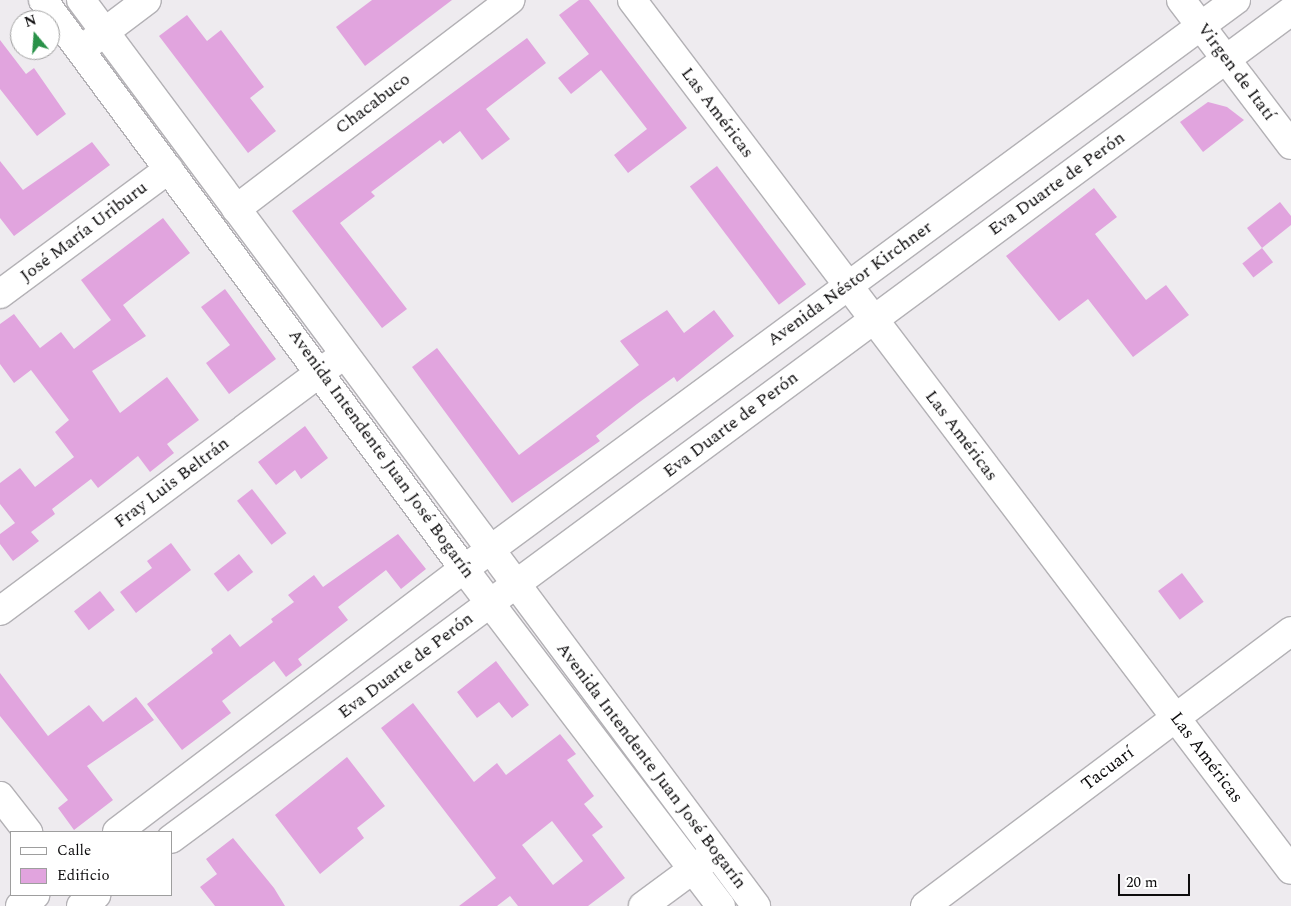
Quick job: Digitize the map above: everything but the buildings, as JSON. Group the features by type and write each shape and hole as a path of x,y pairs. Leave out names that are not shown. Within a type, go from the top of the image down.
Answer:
{"street":[{"name":"Avenida Intendente Juan José Bogarín","path":"43,0 321,372 464,568 492,602 721,906"},
{"name":"Avenida Intendente Juan José Bogarín","path":"81,0 756,906"},
{"path":"80,50 146,0"},
{"name":"Chacabuco","path":"236,208 510,0"},
{"name":"Las Américas","path":"632,0 1291,870"},
{"name":"Virgen de Itatí","path":"1181,0 1291,145"},
{"name":"Avenida Néstor Kirchner","path":"464,568 1236,0"},
{"name":"Eva Duarte de Perón","path":"172,838 1291,11"},
{"name":"José María Uriburu","path":"0,294 169,169"},
{"name":"Fray Luis Beltrán","path":"0,611 345,354"},
{"path":"119,831 464,568"},
{"name":"Tacuarí","path":"925,906 1291,631"},
{"path":"0,796 27,831"},
{"path":"643,906 716,852"},
{"path":"20,906 34,896"}]}
